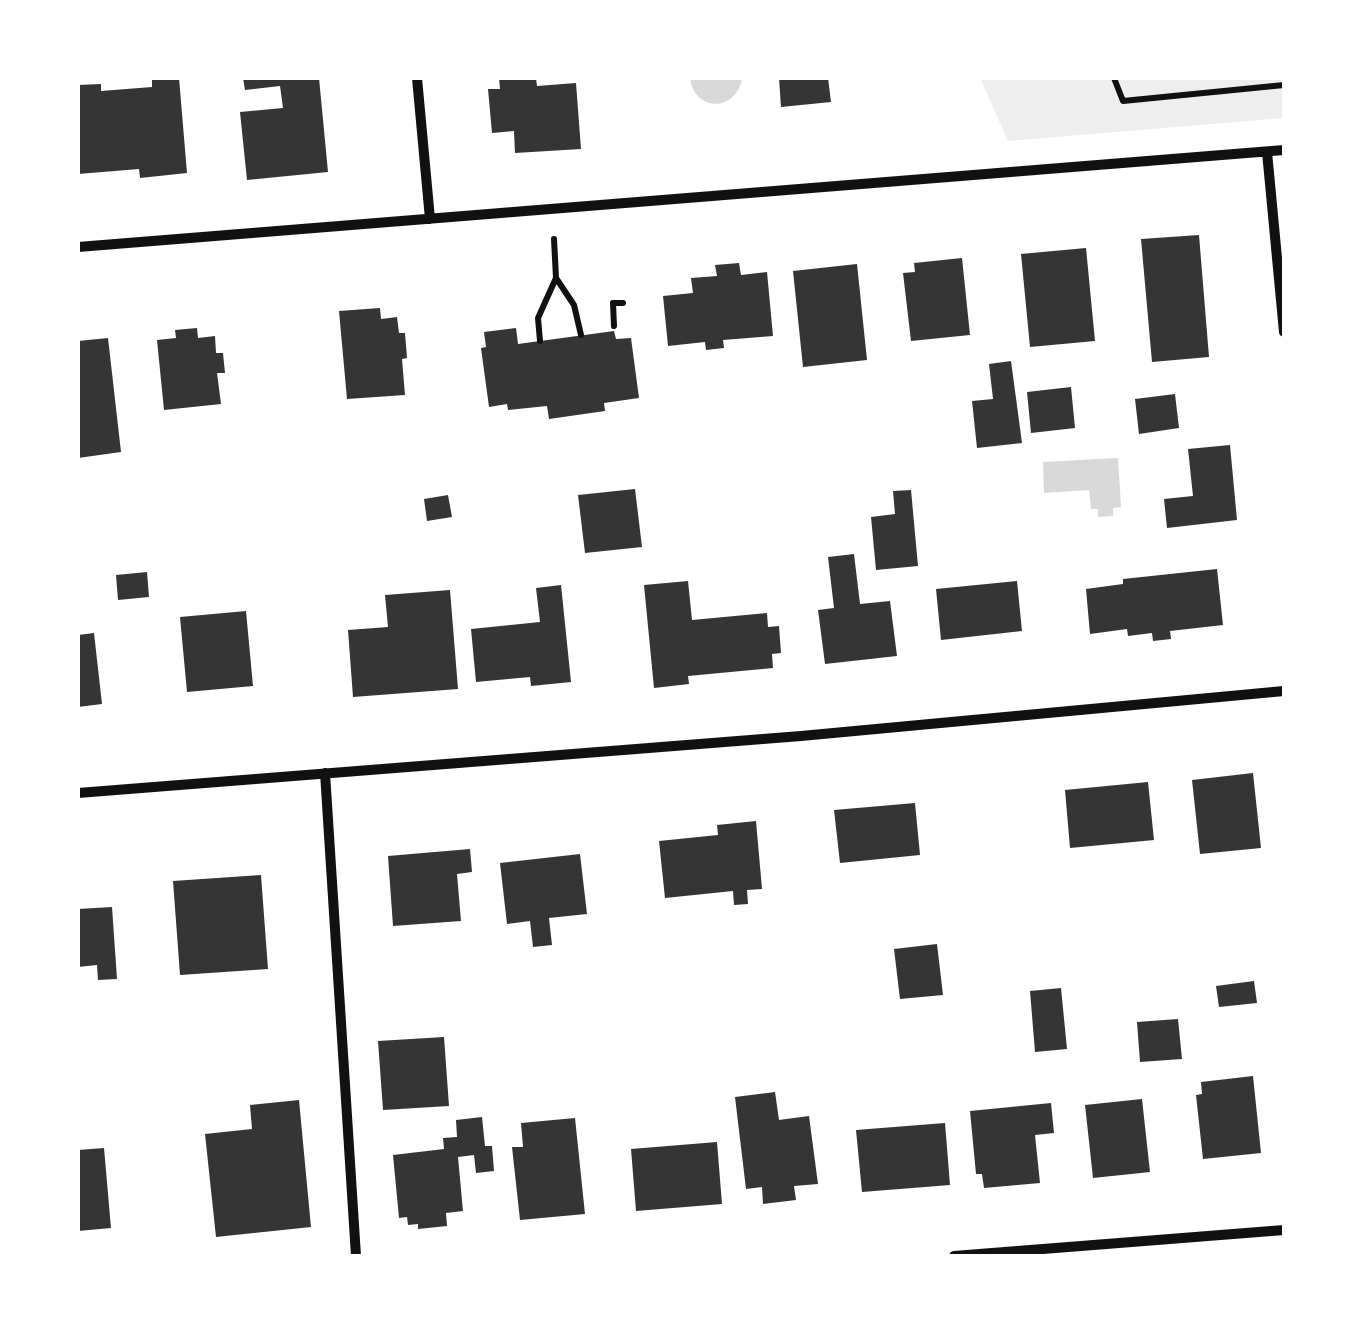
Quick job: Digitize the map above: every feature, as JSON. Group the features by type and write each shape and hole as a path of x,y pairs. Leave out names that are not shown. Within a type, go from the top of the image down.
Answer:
{"street":[{"path":"417,78 430,219"},
{"path":"78,247 1284,150"},
{"path":"1267,152 1284,332"},
{"path":"78,793 801,736 1284,691"},
{"path":"325,773 356,1256"},
{"path":"954,1256 1284,1230"}],"path":[{"path":"1114,78 1123,101 1284,86"},
{"path":"540,341 538,318 556,278 554,239"},
{"path":"556,278 574,304 581,335"},
{"path":"614,326 613,303 623,303"}],"shaded area":[{"path":"690,78 742,80 731,98 714,104 699,97"},
{"path":"980,78 1284,78 1284,118 1008,141"},
{"path":"1118,458 1121,507 1113,508 1113,516 1098,517 1098,509 1091,509 1089,490 1044,493 1043,462"}],"building":[{"path":"179,78 187,173 140,178 139,169 78,174 78,85 101,84 101,91 152,87 152,80"},
{"path":"243,78 319,78 328,172 247,180 240,112 283,108 280,86 245,90"},
{"path":"499,78 536,78 537,86 576,83 581,149 515,153 514,131 492,133 488,89 500,89"},
{"path":"779,78 828,78 831,102 781,107"},
{"path":"1199,235 1209,357 1152,362 1141,239"},
{"path":"1086,248 1095,341 1030,347 1021,254"},
{"path":"962,258 970,335 911,341 903,273 915,272 914,263"},
{"path":"739,263 741,275 767,272 773,336 723,340 724,348 706,350 705,342 668,346 663,296 693,293 691,278 717,276 715,265"},
{"path":"857,264 867,360 803,367 793,271"},
{"path":"380,308 381,319 397,317 399,333 405,333 405,395 347,399 339,311"},
{"path":"197,328 198,338 215,336 216,353 223,353 225,373 217,373 221,404 164,410 157,340 176,338 175,330"},
{"path":"516,328 518,344 614,331 616,339 631,338 639,398 604,403 605,411 549,419 547,406 508,410 507,404 489,407 481,348 486,347 484,332"},
{"path":"108,338 121,452 78,458 78,341"},
{"path":"1011,361 1022,443 977,448 972,401 993,399 989,364"},
{"path":"1071,387 1075,428 1031,433 1027,392"},
{"path":"1175,394 1179,428 1139,434 1135,399"},
{"path":"1230,445 1237,520 1167,528 1164,499 1193,496 1188,449"},
{"path":"635,489 642,547 585,553 578,495"},
{"path":"911,490 918,566 876,570 871,517 895,514 893,491"},
{"path":"448,495 452,517 427,521 424,499"},
{"path":"854,554 860,604 890,601 897,656 825,664 818,610 834,608 828,557"},
{"path":"1217,569 1223,625 1170,631 1171,639 1153,641 1152,633 1128,636 1127,629 1090,634 1086,589 1123,584 1123,579"},
{"path":"147,572 149,597 118,600 116,575"},
{"path":"688,581 692,620 767,613 768,627 779,626 781,653 772,654 773,668 688,676 689,684 654,688 644,585"},
{"path":"1017,581 1022,631 941,640 936,589"},
{"path":"561,585 571,682 531,686 530,677 476,682 471,629 540,622 536,588"},
{"path":"450,590 458,689 353,697 348,630 388,627 385,595"},
{"path":"246,611 253,686 187,692 180,617"},
{"path":"94,633 102,704 78,707 78,635"},
{"path":"1253,773 1261,848 1200,854 1192,780"},
{"path":"1148,782 1154,840 1070,848 1065,790"},
{"path":"915,803 920,855 840,863 834,810"},
{"path":"756,821 762,889 747,890 748,904 734,905 733,891 665,898 659,841 718,835 717,825"},
{"path":"470,849 472,872 457,874 461,921 393,926 388,856"},
{"path":"580,854 587,914 549,918 552,945 533,947 530,921 507,924 500,863"},
{"path":"261,875 268,969 180,975 173,881"},
{"path":"112,907 117,979 98,980 97,965 78,967 78,909"},
{"path":"937,944 943,995 900,999 894,949"},
{"path":"1254,981 1257,1003 1219,1007 1216,986"},
{"path":"1061,988 1067,1049 1035,1052 1030,991"},
{"path":"1178,1019 1182,1059 1140,1062 1137,1022"},
{"path":"444,1037 449,1106 383,1110 378,1041"},
{"path":"1253,1076 1261,1153 1203,1159 1196,1095 1202,1094 1201,1082"},
{"path":"775,1092 779,1120 809,1116 818,1184 794,1186 796,1200 763,1204 762,1187 746,1189 735,1097"},
{"path":"1142,1099 1150,1172 1093,1178 1085,1105"},
{"path":"299,1100 311,1227 216,1237 205,1134 252,1129 250,1105"},
{"path":"1051,1103 1054,1133 1035,1135 1040,1183 984,1188 982,1174 976,1174 970,1111"},
{"path":"482,1117 485,1146 492,1146 494,1171 476,1173 474,1155 458,1157 463,1211 446,1213 447,1226 418,1229 418,1224 408,1225 407,1217 399,1218 393,1155 444,1149 443,1138 457,1137 456,1120"},
{"path":"575,1118 585,1214 520,1220 512,1147 523,1147 521,1123"},
{"path":"945,1123 950,1185 862,1192 856,1130"},
{"path":"717,1142 722,1204 636,1211 631,1149"},
{"path":"104,1148 111,1228 78,1231 78,1150"}]}
